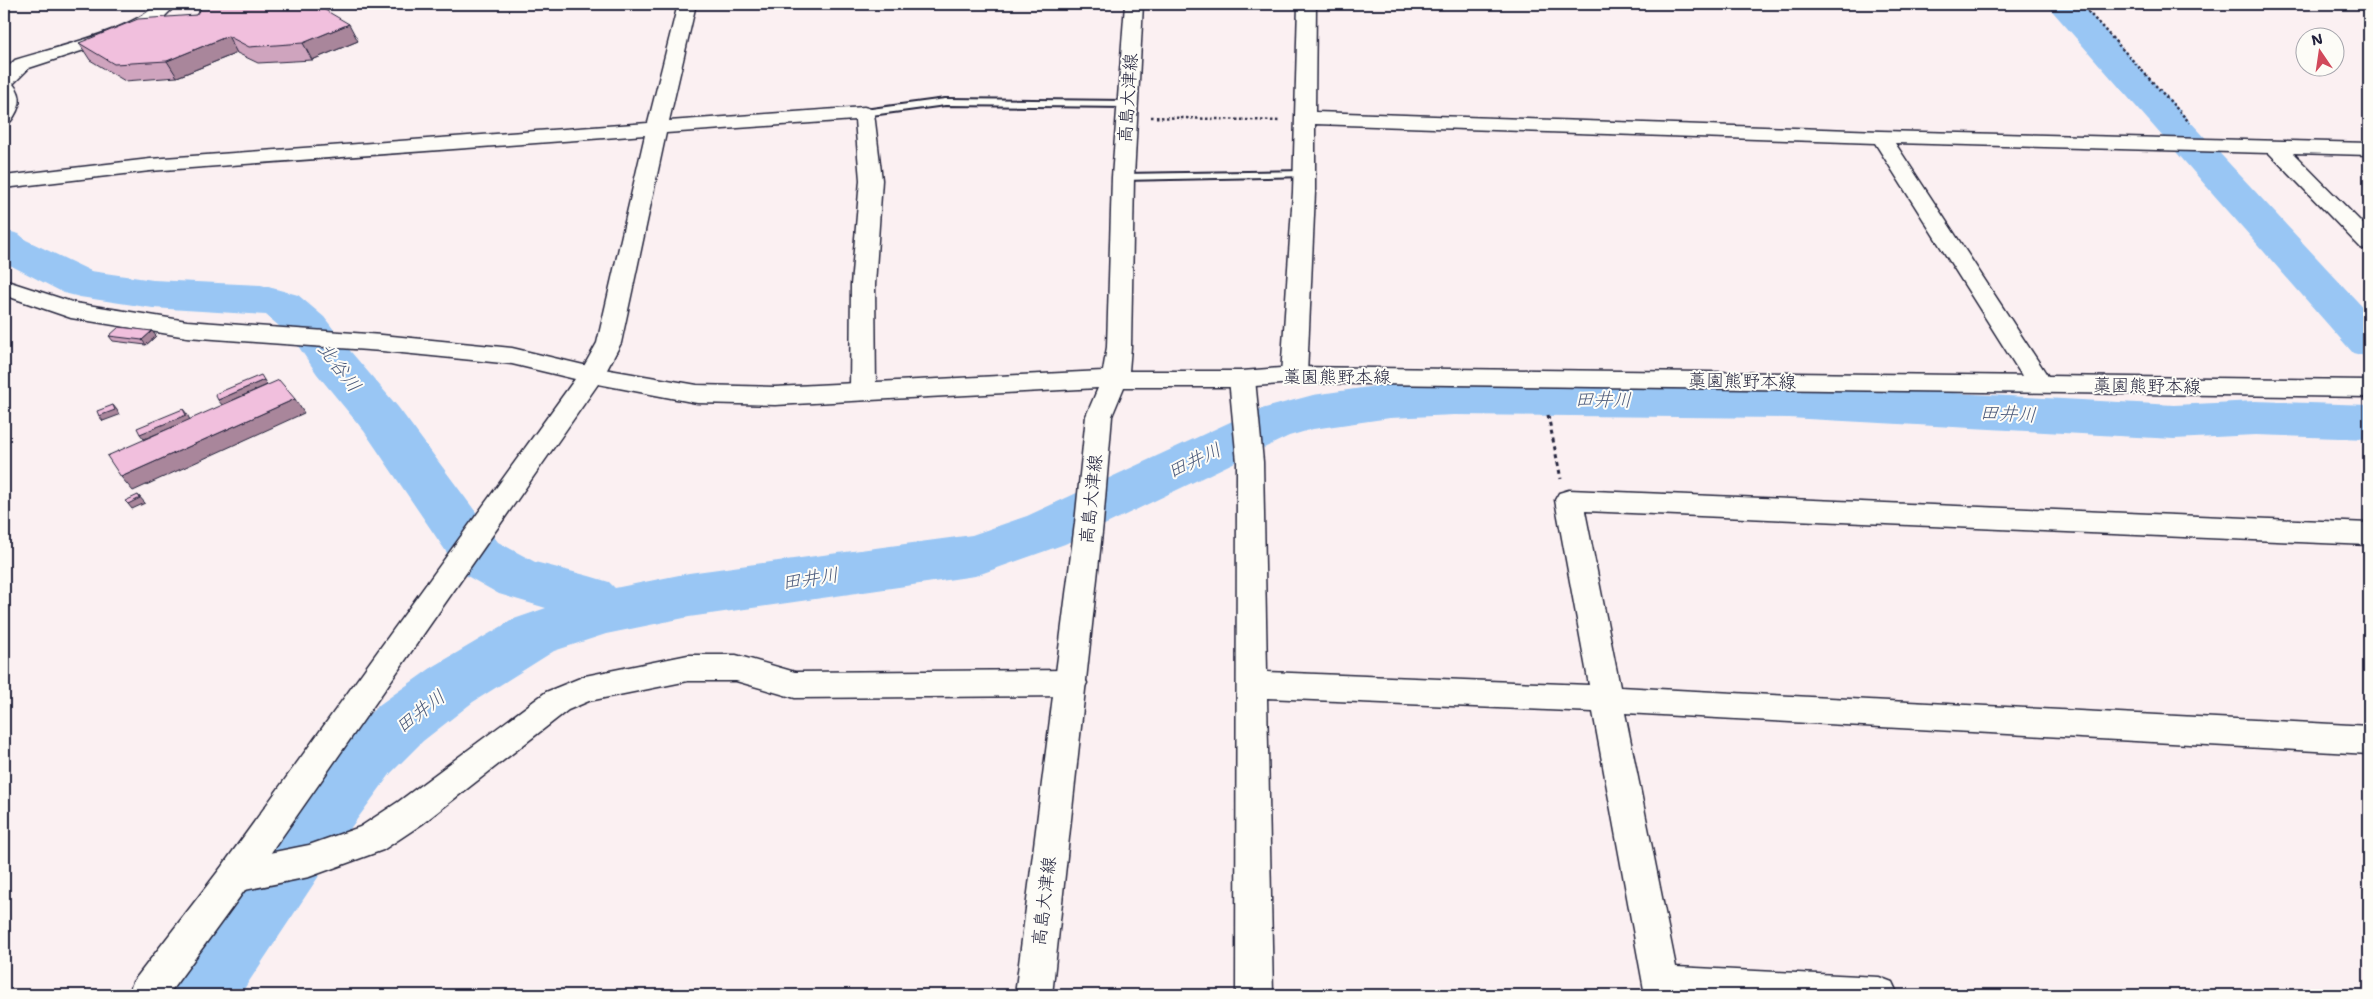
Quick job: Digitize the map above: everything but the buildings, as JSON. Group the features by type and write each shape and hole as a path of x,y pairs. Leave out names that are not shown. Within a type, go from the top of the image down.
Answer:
{"street":[{"path":"4,82 22,64 115,34 153,18 168,4"},
{"path":"146,995 247,874 574,397 592,375 609,343 635,220 687,4"},
{"name":"高島大津線","path":"1033,995 1090,509 1099,416 1115,379 1119,347 1123,177 1134,4"},
{"path":"1294,375 1306,118 1307,4"},
{"path":"4,86 10,93 10,106 4,117"},
{"path":"4,182 150,165 864,113 871,180 863,285 863,390"},
{"path":"1306,118 1881,137 2369,149"},
{"path":"1881,137 2040,384"},
{"path":"2274,146 2369,243"},
{"name":"藁園熊野本線","path":"4,287 71,310 187,329 382,343 512,356 592,375 697,394 775,396 863,390 1115,379 1242,379 1294,375 2369,389"},
{"path":"1242,379 1250,462 1254,995"},
{"path":"1879,995 1662,990 1569,500 2369,534"},
{"path":"247,874 309,861 371,839 410,813 557,701 585,689 688,668 736,668 795,685 1070,684"},
{"path":"1252,684 1607,699 2369,740"}],"lane":[{"path":"864,113 913,108 946,102 1126,110"},
{"path":"1123,177 1304,174"}],"path":[{"path":"2080,4 2212,145"},
{"path":"1126,110 1299,121 1306,118"},
{"path":"1548,415 1563,490 1569,500"}],"waterway":[{"name":"田井川","path":"2063,4 2369,342"},
{"name":"北谷川","path":"4,243 11,249 80,283 153,294 261,299 282,305 308,327 334,363 381,419 479,557 519,579 589,598 605,612"},
{"name":"田井川","path":"605,612 689,595 975,555 1046,530 1272,423 1313,412 1390,401 1454,398 1789,401 2174,422 2255,418 2369,422"},
{"name":"田井川","path":"199,995 329,806 369,754 401,723 452,685 534,635 605,612"}]}
